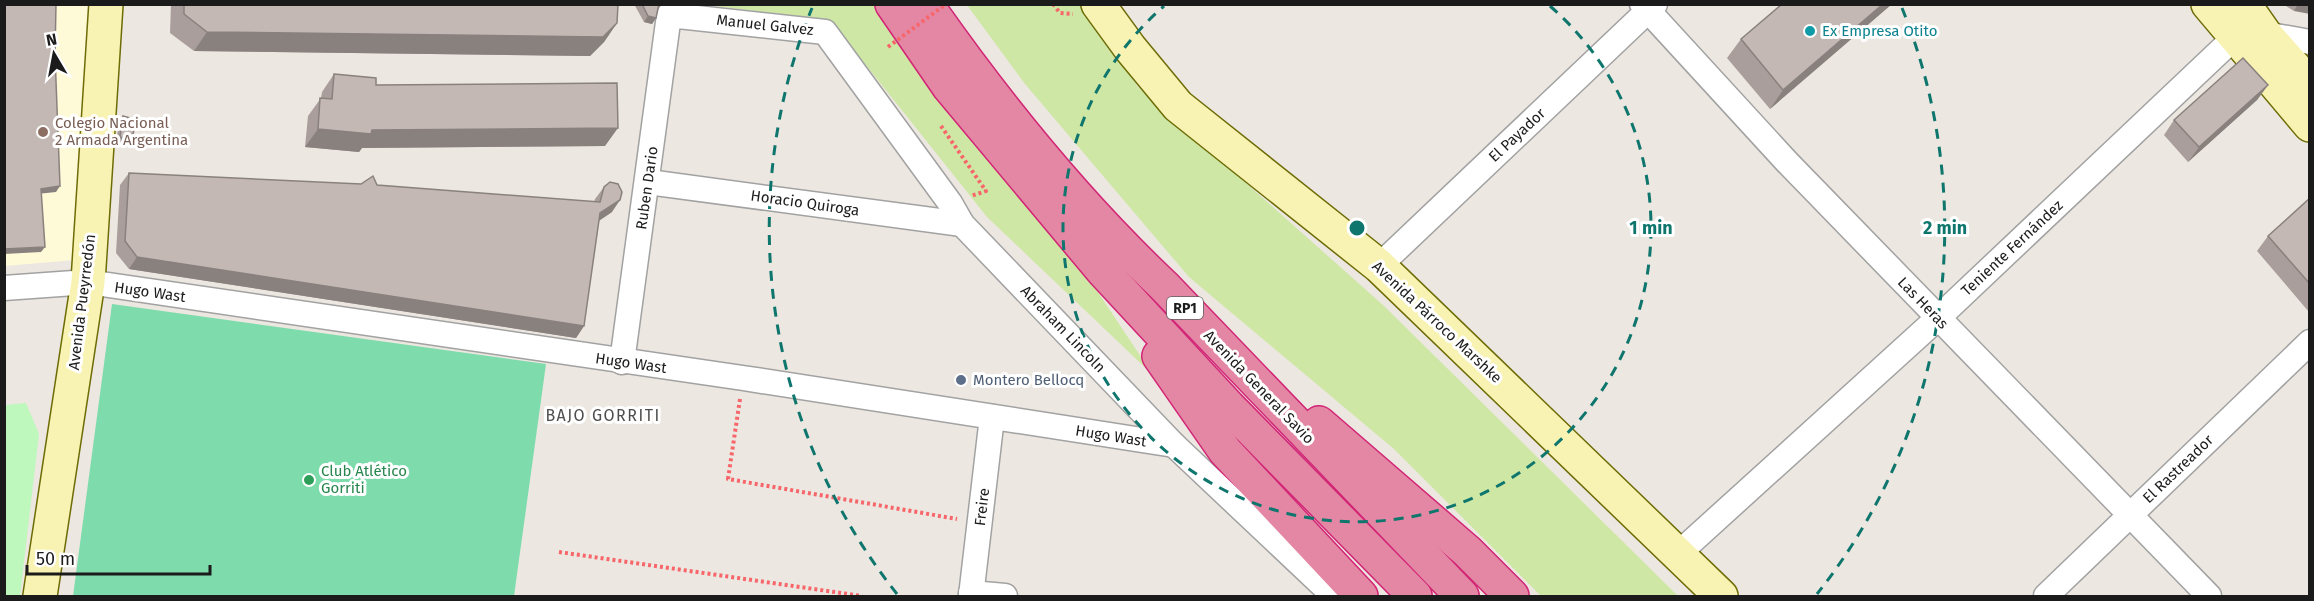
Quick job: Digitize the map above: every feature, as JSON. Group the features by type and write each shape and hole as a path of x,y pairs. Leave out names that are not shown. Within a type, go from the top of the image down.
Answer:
{"highway":[{"name":"RP1","path":"892,4 949,87 1102,270 1228,407 1415,597"},
{"name":"Avenida General Savio","path":"926,4 985,85 1125,250 1198,322 1462,597"},
{"path":"1102,270 1225,451 1361,597"},
{"path":"1198,322 1410,500 1467,551 1512,597"}],"main road":[{"name":"Avenida Pueyrredón","path":"40,597 88,282 106,4"},
{"name":"Avenida Párroco Marshke","path":"1098,4 1130,48 1178,106 1379,266 1679,553 1721,597"},
{"path":"2244,4 2250,36 2310,125"},
{"path":"2210,5 2310,85"}],"street":[{"name":"El Payador","path":"1379,266 1648,7"},
{"name":"Las Heras","path":"1648,7 1938,318 2210,597"},
{"name":"Manuel Galvez","path":"669,15 825,32"},
{"name":"Ruben Dario","path":"622,362 669,15"},
{"name":"Abraham Lincoln","path":"825,32 950,203 962,224 1174,445 1334,597"},
{"path":"2250,36 2310,42"},
{"name":"Teniente Fernández","path":"1679,553 2250,36"},
{"name":"Horacio Quiroga","path":"648,182 962,224"},
{"name":"Hugo Wast","path":"4,288 88,282 743,378 1174,445"},
{"name":"El Rastreador","path":"2046,597 2310,342"},
{"name":"Freire","path":"971,595 992,417"},
{"path":"971,595 1005,597"}],"path":[{"path":"888,47 946,4"},
{"path":"1053,4 1060,13"},
{"path":"743,378 728,479 980,523"},
{"path":"560,552 862,597"}],"shaded area":[{"name":"Colegio Nacional 2 Armada Argentina","path":"5,5 88,5 75,260 5,266"}],"green space":[{"path":"707,5 875,5 957,118 1064,241 1153,375 987,217 830,20"},
{"path":"967,5 1080,5 1138,87 1383,305 1678,596 1541,596 1394,449 1189,277 1025,84"},
{"name":"Club Atlético Gorriti","path":"112,304 546,364 514,596 73,596"},
{"path":"26,403 39,434 20,596 5,596 5,405"}],"building":[{"name":"Colegio Nacional 2 Armada Argentina","path":"4,4 56,4 55,55 60,186 41,189 45,247 4,249"},
{"path":"184,4 618,4 617,23 603,37 207,32 184,14"},
{"path":"642,4 659,4 656,18 648,16"},
{"name":"Ex Empresa Otito","path":"1782,4 1883,4 1783,90 1741,39"},
{"path":"2243,58 2268,85 2199,147 2174,120"},
{"path":"334,74 376,78 376,85 617,83 618,128 372,130 371,134 318,129 320,98 332,99"},
{"path":"123,116 130,118 135,126 133,134 126,138 120,137"},
{"path":"129,173 361,184 373,176 377,185 600,202 604,187 610,182 618,184 622,192 620,200 600,213 584,326 137,257 125,241"},
{"path":"2310,198 2310,284 2268,236"}],"place":[{"name":"Ex Empresa Otito","path":"1810,31"},
{"name":"Colegio Nacional 2 Armada Argentina","path":"43,132"},
{"name":"Montero Bellocq","path":"961,380"},
{"name":"Club Atlético Gorriti","path":"309,480"}],"district":[{"name":"BAJO GORRITI","path":"603,415"}]}
